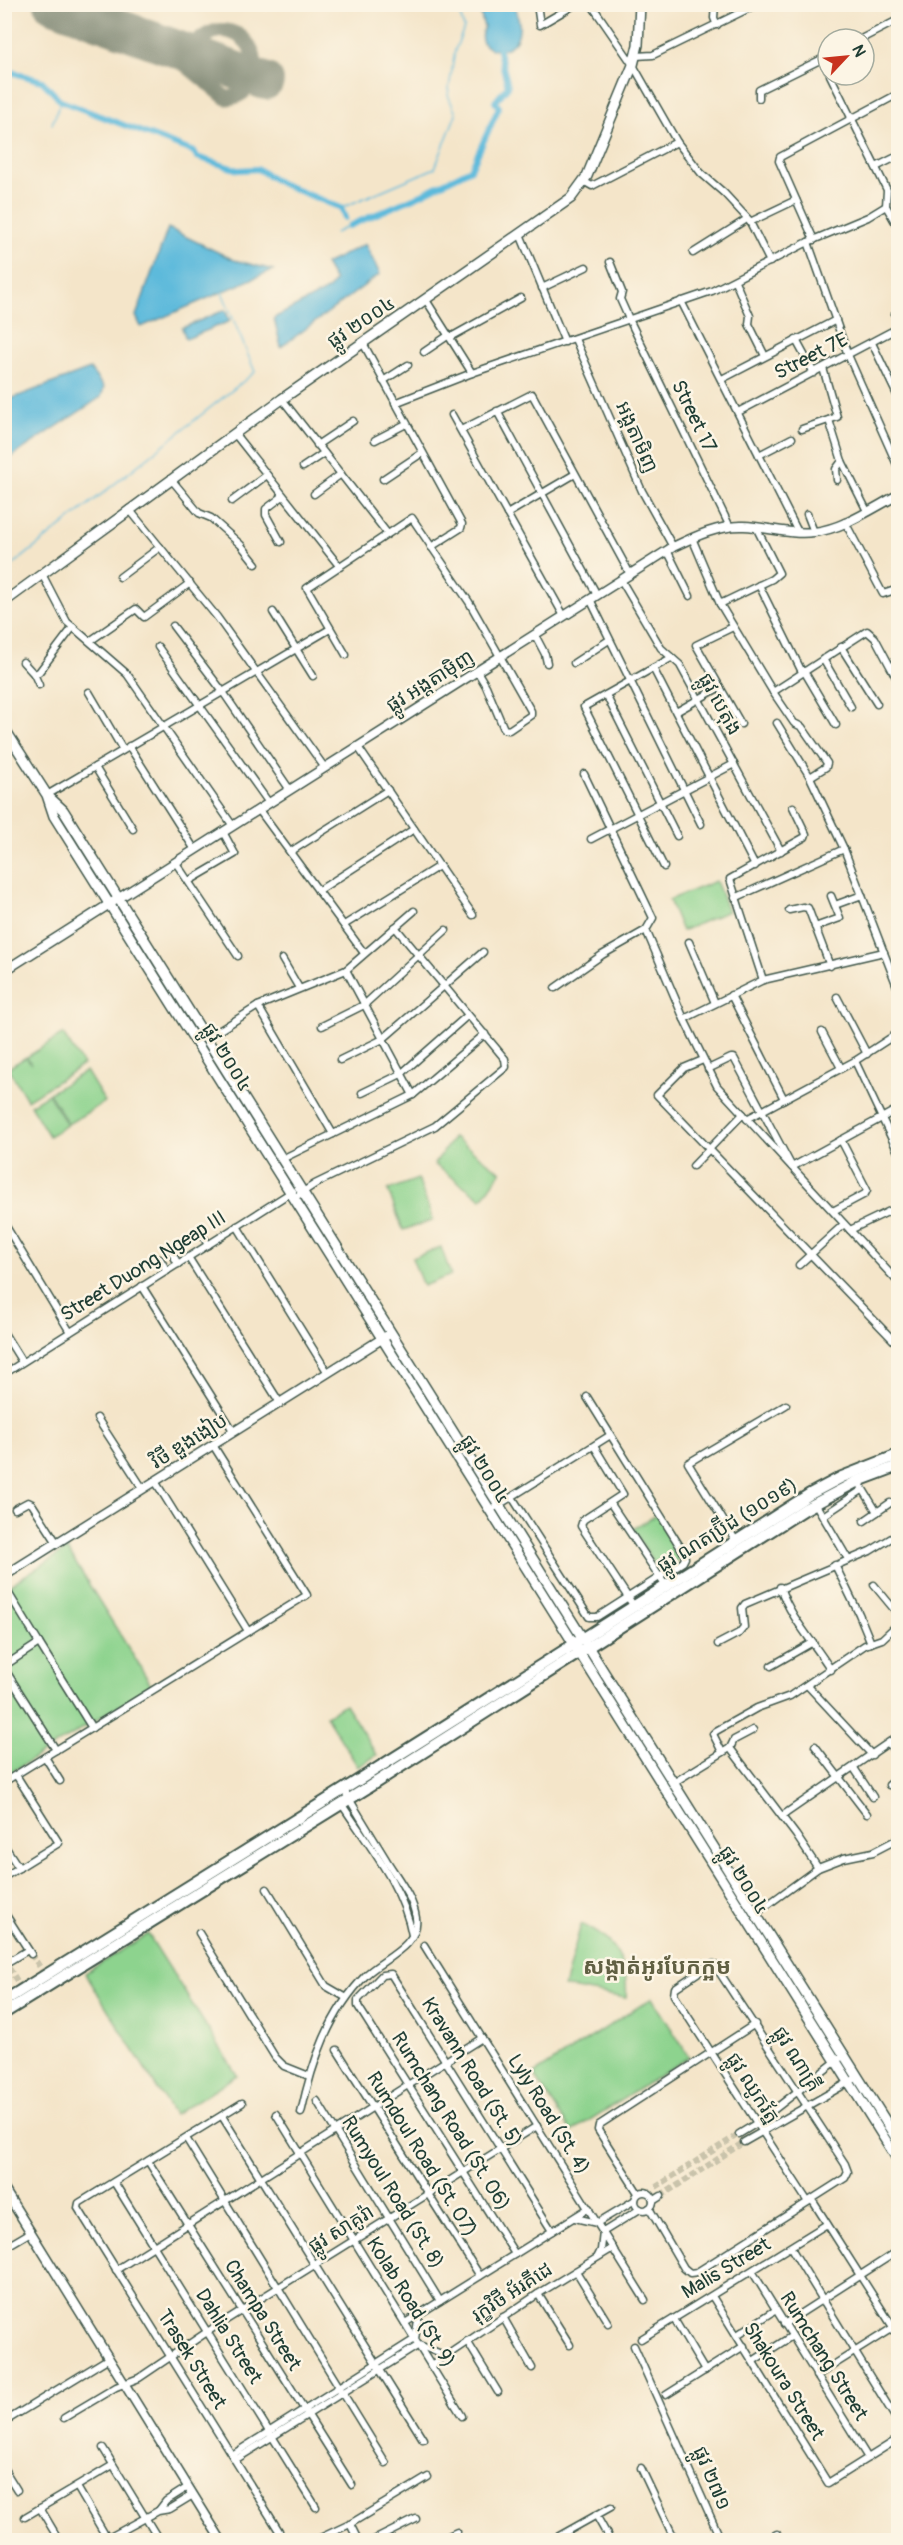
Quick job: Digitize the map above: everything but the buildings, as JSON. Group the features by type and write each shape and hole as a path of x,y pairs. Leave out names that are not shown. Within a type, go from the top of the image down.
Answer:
{"main road":[{"name":"ផ្លូវ ២០០៤","path":"4,602 234,433 571,198 585,182 635,61 640,4"},
{"name":"ផ្លូវ ២០០៤","path":"4,728 47,795 63,810 391,1334 494,1508 579,1645 854,2080 898,2141"},
{"name":"ផ្លូវ ២០០៤","path":"47,795 54,816 292,1196 382,1339 494,1508"},
{"name":"ផ្លូវ ណតប្រ៊ីដ (១០១៩)","path":"579,1645 631,1601 662,1581 736,1541 832,1481 898,1455"},
{"name":"ផ្លូវ ណតប្រ៊ីដ (១០១៩)","path":"579,1645 815,1503 860,1486 898,1466"},
{"name":"ផ្លូវ ២០០៤","path":"579,1645 673,1783 755,1914 786,1972"},
{"path":"4,2013 46,1977 343,1797 579,1645"},
{"path":"4,2001 21,1987 46,1977"},
{"name":"ផ្លូវ ២០០៤","path":"854,2080 898,2160"}],"street":[{"path":"537,4 540,25 576,4"},
{"path":"591,4 635,61 677,142 701,173 724,193 749,220 770,262"},
{"path":"715,4 714,18 717,25"},
{"path":"635,61 653,56 758,4"},
{"path":"876,31 898,20"},
{"path":"759,98 759,90 816,62"},
{"path":"836,87 887,190 886,206 898,227"},
{"path":"898,94 782,155 779,161 811,241 848,355 898,466"},
{"path":"585,182 592,186 677,142"},
{"path":"876,167 898,156"},
{"path":"693,253 749,220 796,200"},
{"path":"395,402 735,281 811,241 856,223 886,206"},
{"path":"520,234 565,342"},
{"name":"Street 17","path":"610,262 622,292 620,299 629,319 730,526"},
{"path":"542,288 586,267"},
{"path":"735,281 750,316 749,324 765,356"},
{"path":"424,352 521,298"},
{"path":"426,300 472,373"},
{"path":"681,301 798,532"},
{"path":"722,380 836,320"},
{"name":"Street 7E","path":"738,412 898,328"},
{"name":"អង្គតាមិញ","path":"575,339 690,596"},
{"path":"796,340 814,374"},
{"path":"363,343 462,524 461,528 431,547"},
{"path":"872,343 898,397"},
{"path":"383,381 408,365"},
{"path":"802,429 837,417 823,368"},
{"path":"461,430 532,394 630,574"},
{"path":"282,399 387,533"},
{"path":"497,411 593,597 609,640 701,824"},
{"path":"453,415 564,616"},
{"path":"829,420 842,460 867,511"},
{"path":"317,445 353,421"},
{"path":"375,440 406,424"},
{"path":"234,433 340,567"},
{"path":"759,455 792,438"},
{"path":"303,467 324,453"},
{"path":"383,479 422,453"},
{"path":"837,480 836,469 842,460"},
{"path":"314,494 340,474"},
{"path":"507,514 575,474"},
{"path":"232,501 267,475"},
{"path":"171,479 199,513 211,518 241,545 256,564"},
{"name":"ផ្លូវ អង្តតាម៉ិញ","path":"4,971 670,548 692,538 730,526 814,532 845,522 898,495"},
{"path":"281,542 266,515 266,509 283,496"},
{"path":"129,509 190,583 325,768"},
{"path":"807,514 814,532"},
{"path":"346,655 308,588 412,518 501,656 532,713 509,730 504,729 486,686 477,671"},
{"path":"845,522 883,594 898,589"},
{"path":"720,604 779,573 756,527"},
{"path":"692,538 720,604 733,627 772,692 794,723 802,727 827,763 826,767 810,777"},
{"path":"120,578 160,547"},
{"path":"42,574 64,616 73,627 127,674 233,826"},
{"name":"ផ្លូវ បេតុង","path":"621,580 661,648 680,665 781,851"},
{"path":"90,640 136,609 144,617 190,583"},
{"path":"759,585 803,671 836,725"},
{"path":"273,612 313,676"},
{"path":"173,626 223,692 290,790"},
{"path":"34,674 39,672 73,627"},
{"path":"733,627 696,645 741,724"},
{"path":"47,795 330,629"},
{"path":"772,692 867,631 871,633 898,681"},
{"path":"535,635 547,663"},
{"path":"574,663 609,640"},
{"path":"158,647 269,803"},
{"path":"842,647 877,704"},
{"path":"664,867 584,710 585,706 671,657"},
{"path":"823,659 851,707"},
{"path":"23,663 34,674 39,685"},
{"path":"653,668 755,866"},
{"path":"676,712 720,687"},
{"path":"89,692 123,750"},
{"path":"606,695 677,836"},
{"path":"777,723 810,777 844,849 898,989"},
{"path":"129,746 195,850"},
{"path":"358,747 473,915"},
{"path":"591,839 734,764"},
{"path":"95,767 133,829"},
{"path":"555,988 602,955 646,930 653,918 584,774"},
{"path":"290,852 388,790"},
{"path":"764,980 730,879 806,836 793,807"},
{"path":"259,810 364,953"},
{"path":"318,891 414,829"},
{"path":"189,881 235,854 223,832"},
{"path":"735,898 844,849"},
{"path":"176,863 237,956"},
{"path":"344,925 439,866"},
{"path":"835,905 862,895"},
{"path":"815,927 840,918 831,897"},
{"path":"789,910 808,908 831,966"},
{"path":"206,1039 258,1006 346,970 414,911"},
{"name":"Street Duong Ngeap III","path":"4,1374 167,1270 301,1190 435,1126 504,1069 507,1063 505,1059 395,927"},
{"path":"322,1026 364,1005 446,930"},
{"path":"646,930 684,1019 717,1086 898,1282"},
{"path":"689,942 715,1003"},
{"path":"340,1060 383,1039 483,952"},
{"path":"684,1019 764,980 884,952"},
{"path":"282,959 299,988"},
{"path":"346,970 413,1095"},
{"path":"731,995 784,1099"},
{"path":"837,997 867,1054"},
{"path":"258,1006 333,1134"},
{"path":"362,1093 401,1074 468,1015"},
{"path":"822,1032 841,1068"},
{"path":"693,1166 745,1117 762,1111 855,1061 898,1033"},
{"path":"282,1159 413,1095 484,1034"},
{"path":"708,1069 733,1057 792,1167"},
{"path":"703,1060 684,1068 657,1095 898,1345"},
{"path":"855,1061 898,1152"},
{"path":"792,1167 898,1108"},
{"path":"833,1211 867,1192 841,1140"},
{"path":"850,1230 898,1208"},
{"path":"4,1223 70,1332"},
{"path":"800,1265 844,1224"},
{"path":"237,1227 328,1373"},
{"path":"200,1231 208,1245"},
{"path":"172,1253 178,1264"},
{"path":"188,1257 280,1403"},
{"path":"160,1259 167,1270"},
{"path":"142,1286 234,1432"},
{"path":"4,1333 22,1362"},
{"name":"វិថី ឌួងងៀប","path":"4,1576 391,1334"},
{"path":"587,1397 609,1437 684,1553 683,1562 662,1581 611,1504"},
{"path":"736,1541 688,1463 786,1405"},
{"path":"98,1418 143,1489"},
{"path":"494,1508 609,1437"},
{"path":"4,1782 307,1595 213,1445"},
{"path":"512,1497 590,1617 597,1617 631,1601 581,1526 583,1520 621,1498 622,1490 594,1446"},
{"path":"156,1481 248,1631"},
{"path":"823,1516 860,1486 877,1512"},
{"path":"15,1509 28,1502 32,1504 57,1543"},
{"path":"815,1503 848,1559"},
{"path":"864,1521 890,1503"},
{"path":"718,1644 739,1633 744,1627 742,1608 745,1604 878,1546 898,1534"},
{"path":"835,1565 860,1614 871,1643"},
{"path":"874,1585 898,1614"},
{"path":"780,1587 796,1622 813,1642 831,1670"},
{"path":"6,1589 92,1728"},
{"path":"722,1752 714,1739 713,1734 716,1731 757,1708 785,1699 865,1645 882,1639 898,1624"},
{"path":"771,1666 813,1642"},
{"path":"39,1643 4,1667 56,1750"},
{"path":"807,1685 872,1755"},
{"path":"673,1783 729,1748 734,1740 753,1730"},
{"path":"782,1816 841,1778 898,1736"},
{"path":"889,1743 898,1757"},
{"path":"815,1746 867,1814"},
{"path":"729,1748 782,1816 818,1868"},
{"path":"45,1757 60,1781"},
{"path":"854,1768 873,1797"},
{"path":"4,1877 59,1844 16,1775"},
{"path":"889,1785 898,1778"},
{"path":"301,2113 309,2076 326,2033 345,1998 369,1972 403,1947 412,1936 408,1913 398,1890 343,1797"},
{"path":"755,1914 818,1868 844,1858 873,1852 898,1839"},
{"path":"4,1845 19,1868"},
{"path":"267,1889 326,1986 345,1998"},
{"path":"4,1912 30,1952 6,1964"},
{"path":"199,1933 275,2057 284,2066 309,2076"},
{"name":"Lyly Road (St. 4)","path":"424,1945 645,2300"},
{"name":"ផ្លូវ ណាគ្រី","path":"673,1991 709,1965 714,1964 755,2024 848,2172 845,2178 811,2202"},
{"name":"Kravann Road (St. 5)","path":"358,2006 358,2000 382,1975 391,1974 552,2231"},
{"name":"ផ្លូវ ឈូករ័ត្ន","path":"673,1991 762,2131 827,2224 898,2335"},
{"name":"Rumchang Road (St. 06)","path":"358,2006 515,2254"},
{"path":"638,2193 598,2130 599,2125 755,2024"},
{"path":"116,2270 482,2038"},
{"name":"Rumdoul Road (St. 07)","path":"337,2050 480,2276"},
{"path":"739,2134 757,2123 840,2058"},
{"path":"744,2142 854,2080"},
{"name":"Rumyoul Road (St. 8)","path":"317,2102 440,2301"},
{"path":"114,2182 242,2103"},
{"name":"Kolab Road (St. 9)","path":"276,2114 462,2416"},
{"path":"222,2116 423,2439"},
{"name":"ផ្លូវ សាគូរ៉ា","path":"129,2383 137,2375 537,2126"},
{"path":"186,2138 387,2463"},
{"name":"Champa Street","path":"148,2161 304,2413 352,2485"},
{"name":"Trasek Street","path":"114,2182 78,2205 78,2208 279,2531"},
{"name":"Dahlia Street","path":"114,2182 315,2507"},
{"path":"638,2193 648,2193 656,2187"},
{"path":"4,2189 109,2358 129,2383 221,2541"},
{"path":"574,2218 597,2223 635,2200 638,2193"},
{"path":"648,2193 653,2201"},
{"path":"649,2208 653,2201 661,2196"},
{"path":"635,2200 640,2209"},
{"path":"649,2208 684,2268 690,2273 697,2272 811,2202"},
{"name":"រុក្ខវិថី អ័រគីដេ","path":"405,2323 588,2208"},
{"path":"596,2259 601,2250 603,2232 640,2209 649,2208"},
{"name":"Malis Street","path":"640,2339 827,2224"},
{"path":"4,2248 31,2232"},
{"name":"រុក្ខវិថី អ័រគីដេ","path":"431,2366 538,2294 613,2248"},
{"path":"791,2248 898,2422"},
{"path":"784,2324 898,2251"},
{"path":"576,2271 608,2324"},
{"name":"Rumchang Street","path":"752,2271 868,2458"},
{"path":"538,2294 570,2344"},
{"name":"Shakoura Street","path":"712,2296 828,2483 868,2458"},
{"path":"736,2335 776,2310"},
{"path":"234,2458 378,2366 415,2339 419,2314"},
{"path":"503,2318 532,2368"},
{"path":"674,2319 705,2370"},
{"path":"816,2376 894,2327"},
{"path":"753,2361 792,2336"},
{"path":"467,2341 498,2392"},
{"path":"378,2366 418,2346 446,2356"},
{"name":"ផ្លូវ ២៧១","path":"634,2346 673,2429 719,2537"},
{"path":"666,2395 744,2346"},
{"path":"4,2422 109,2358"},
{"name":"ផ្លូវ សាគូរ៉ា","path":"64,2418 116,2387 139,2378 162,2364 162,2361"},
{"path":"868,2458 898,2439"},
{"path":"103,2448 159,2541"},
{"path":"25,2517 113,2465"},
{"path":"641,2468 675,2541"},
{"path":"4,2469 17,2490"},
{"path":"316,2541 350,2524 428,2477"},
{"path":"77,2487 107,2540 158,2511 170,2509 191,2491"},
{"path":"552,2541 611,2507"},
{"path":"40,2508 58,2541"},
{"path":"596,2515 610,2541"},
{"path":"374,2541 416,2518"},
{"path":"350,2524 358,2541"},
{"path":"440,2541 457,2532"},
{"path":"4,2533 9,2541"},
{"path":"766,2541 777,2534"},
{"path":"707,2541 719,2537"}],"green space":[{"path":"716,881 728,911 682,931 669,900"},
{"path":"63,1034 83,1065 27,1100 8,1068 26,1057 31,1064 27,1057"},
{"path":"86,1071 105,1102 68,1124 49,1093"},
{"path":"48,1094 67,1125 49,1136 30,1105"},
{"path":"454,1137 501,1172 482,1199 434,1164"},
{"path":"418,1179 433,1220 403,1230 388,1190"},
{"path":"441,1247 451,1275 423,1286 412,1258"},
{"path":"658,1514 684,1556 659,1572 633,1529"},
{"path":"67,1549 152,1686 5,1776 5,1588"},
{"path":"345,1704 377,1755 358,1767 326,1716"},
{"path":"581,1924 602,1937 617,1953 625,1974 626,1998 564,1987"},
{"path":"148,1934 237,2075 174,2115 85,1973"},
{"path":"652,1998 689,2057 571,2132 534,2074"}],"water":[{"path":"478,5 515,5 519,29 517,39 511,45 496,50 483,43 481,36 484,27"},
{"path":"168,228 234,260 273,270 141,327 136,316"},
{"path":"365,244 380,274 281,347 274,318 329,289 335,281 325,264"},
{"path":"225,310 230,321 186,339 182,328"},
{"path":"90,369 104,388 101,397 5,461 5,401"}],"waterway":[{"path":"341,208 435,168 456,114 448,95 455,50 464,28 457,4"},
{"path":"349,226 418,196 471,169 499,107 495,102 508,86 499,51"},
{"path":"4,70 42,81 61,101 194,152 197,157 238,170 258,169 280,183 341,208 345,218"},
{"path":"52,124 61,101"},
{"path":"335,233 349,226"},
{"path":"4,572 255,372 222,292"}],"taxiway":[{"path":"159,43 226,98 238,96 247,89 252,80 255,69 250,47 242,38 231,32 215,31 186,46 165,45"}],"runway":[{"path":"53,4 265,81"}],"tunnel":[{"path":"31,1954 42,1970"},
{"path":"9,1968 19,1984"},
{"path":"656,2187 739,2134"},
{"path":"661,2196 744,2142"}],"district":[{"name":"សង្កាត់អូរបែកក្អម","path":"657,1967"}]}
